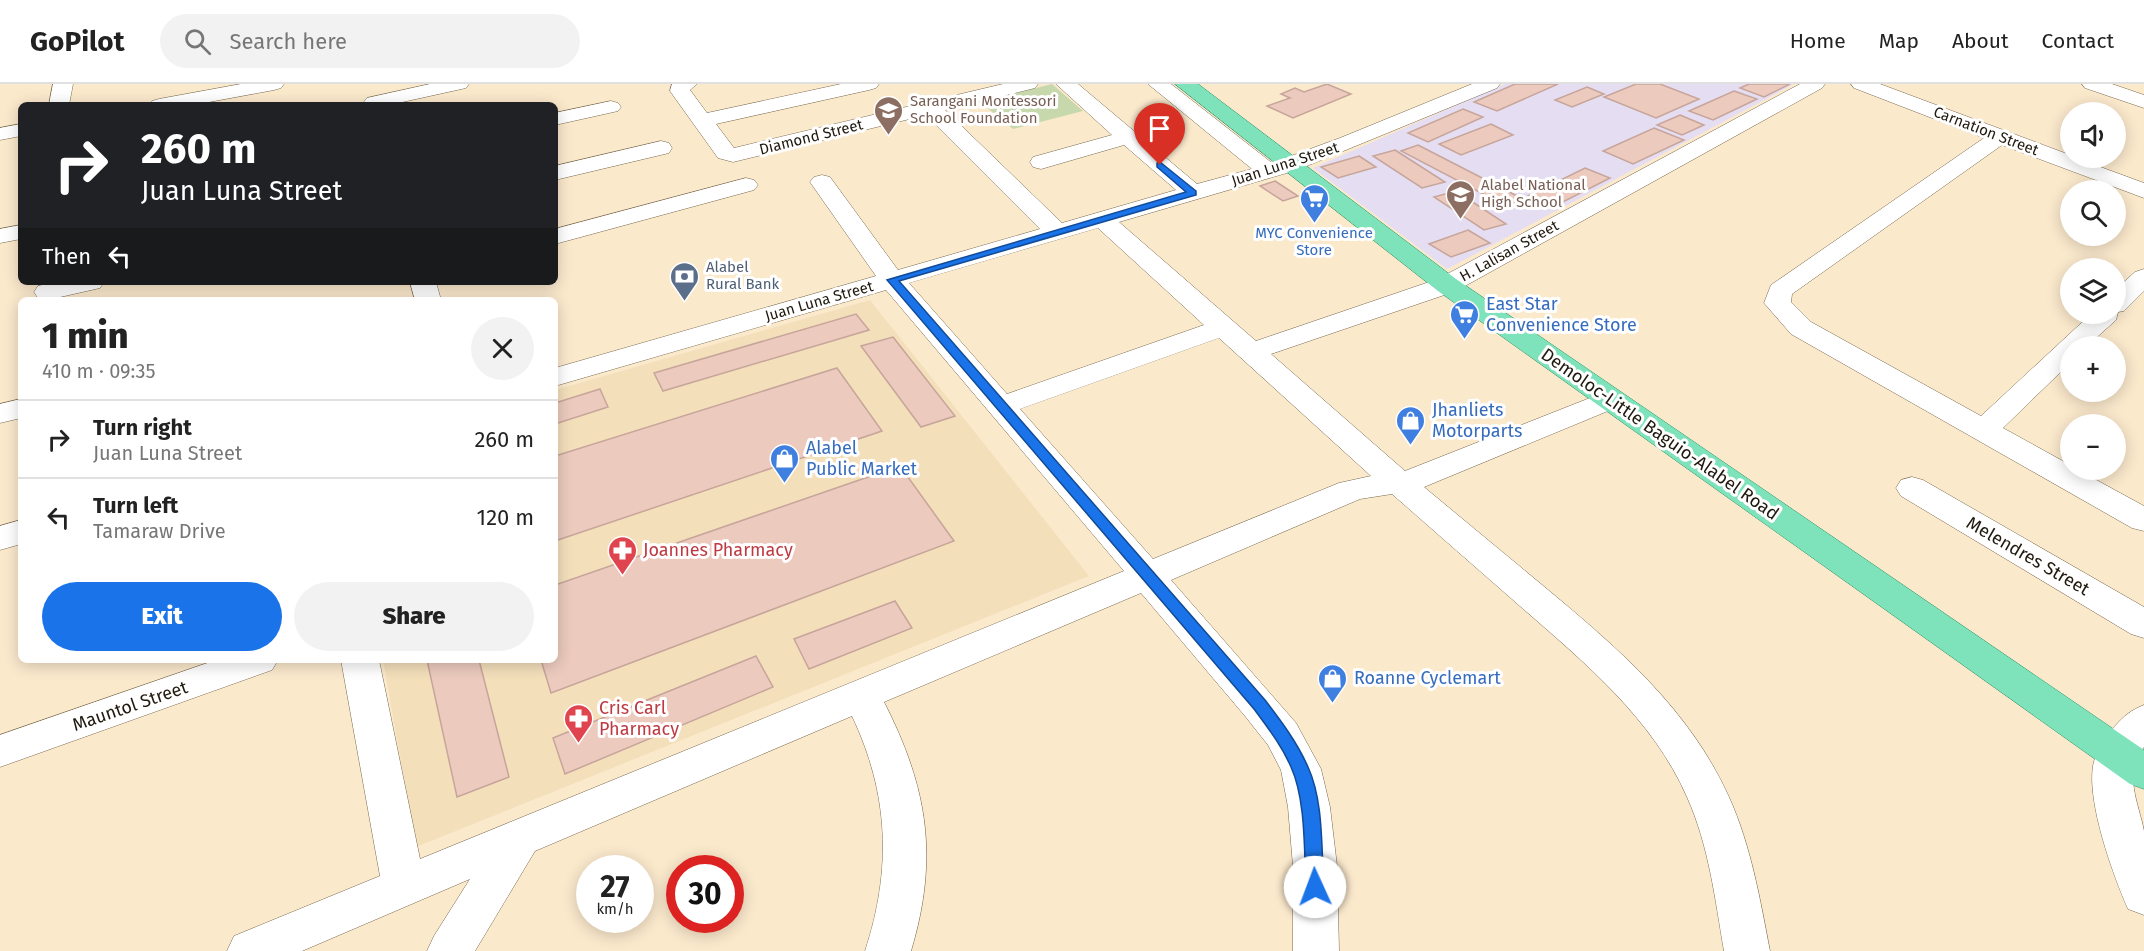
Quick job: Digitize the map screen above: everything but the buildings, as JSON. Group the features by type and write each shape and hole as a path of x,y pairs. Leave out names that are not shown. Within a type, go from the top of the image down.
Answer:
{"main road":[{"name":"Demoloc-Little Baguio-Alabel Road","path":"1185,84 1279,168 2130,763"}],"street":[{"path":"60,102 63,84"},
{"path":"175,102 273,84"},
{"path":"373,97 459,84"},
{"path":"684,85 680,91 702,121 869,84"},
{"name":"Diamond Street","path":"702,121 726,153 733,155 1028,84"},
{"path":"1066,84 1193,193"},
{"path":"1158,84 1279,168"},
{"name":"Juan Luna Street","path":"558,376 1279,168 1348,143 1490,84"},
{"name":"H. Lalisan Street","path":"1251,352 1447,285 1815,84"},
{"name":"Carnation Street","path":"1861,84 2144,191"},
{"path":"2092,84 2144,102"},
{"path":"558,118 611,107"},
{"path":"931,108 1057,232"},
{"path":"0,134 18,131"},
{"path":"1041,162 1128,136"},
{"path":"2000,136 1780,291 1777,303 1801,328 2144,520"},
{"path":"558,172 661,148"},
{"path":"822,182 866,247 892,280 1282,734 1301,769 1309,807 1315,866 1316,951"},
{"path":"558,236 746,185"},
{"path":"1102,219 1399,483 1601,655 1632,685 1660,718 1700,780 1718,822 1731,867 1747,951"},
{"path":"0,236 18,233"},
{"path":"2126,294 2144,277"},
{"path":"47,292 78,285"},
{"path":"2083,336 2095,324"},
{"path":"1000,406 1224,327"},
{"path":"1983,430 2060,357"},
{"path":"250,951 1350,491 1372,485 1399,483 1431,473 1610,400"},
{"path":"0,414 18,409"},
{"name":"Melendres Street","path":"1912,488 2144,624"},
{"path":"0,538 18,533"},
{"name":"Mauntol Street","path":"0,751 250,663"},
{"path":"361,663 404,886"},
{"path":"861,695 883,738 898,782 904,831 903,886 888,951"},
{"path":"2144,721 2130,763 2113,783 2117,812 2144,895"},
{"path":"450,951 521,837"}],"shaded area":[{"name":"Alabel National High School","path":"1505,84 1794,84 1447,269 1313,168"},
{"name":"Alabel Public Market","path":"870,300 1089,576 416,847 384,663 558,663 558,389"}],"green space":[{"path":"1052,84 1083,111 1013,129 980,102"}],"place":[{"name":"Sarangani Montessori School Foundation","path":"889,136"},
{"name":"Alabel National High School","path":"1460,220"},
{"name":"MYC Convenience Store","path":"1314,224"},
{"name":"Alabel Rural Bank","path":"685,302"},
{"name":"East Star Convenience Store","path":"1465,340"},
{"name":"Jhanliets Motorparts","path":"1411,446"},
{"name":"Alabel Public Market","path":"785,484"},
{"name":"Joannes Pharmacy","path":"622,576"},
{"name":"Roanne Cyclemart","path":"1333,704"},
{"name":"Cris Carl Pharmacy","path":"578,744"}],"route":[{"path":"1160,165 1193,193 892,280 1282,734 1301,769 1309,807 1315,887"}]}
